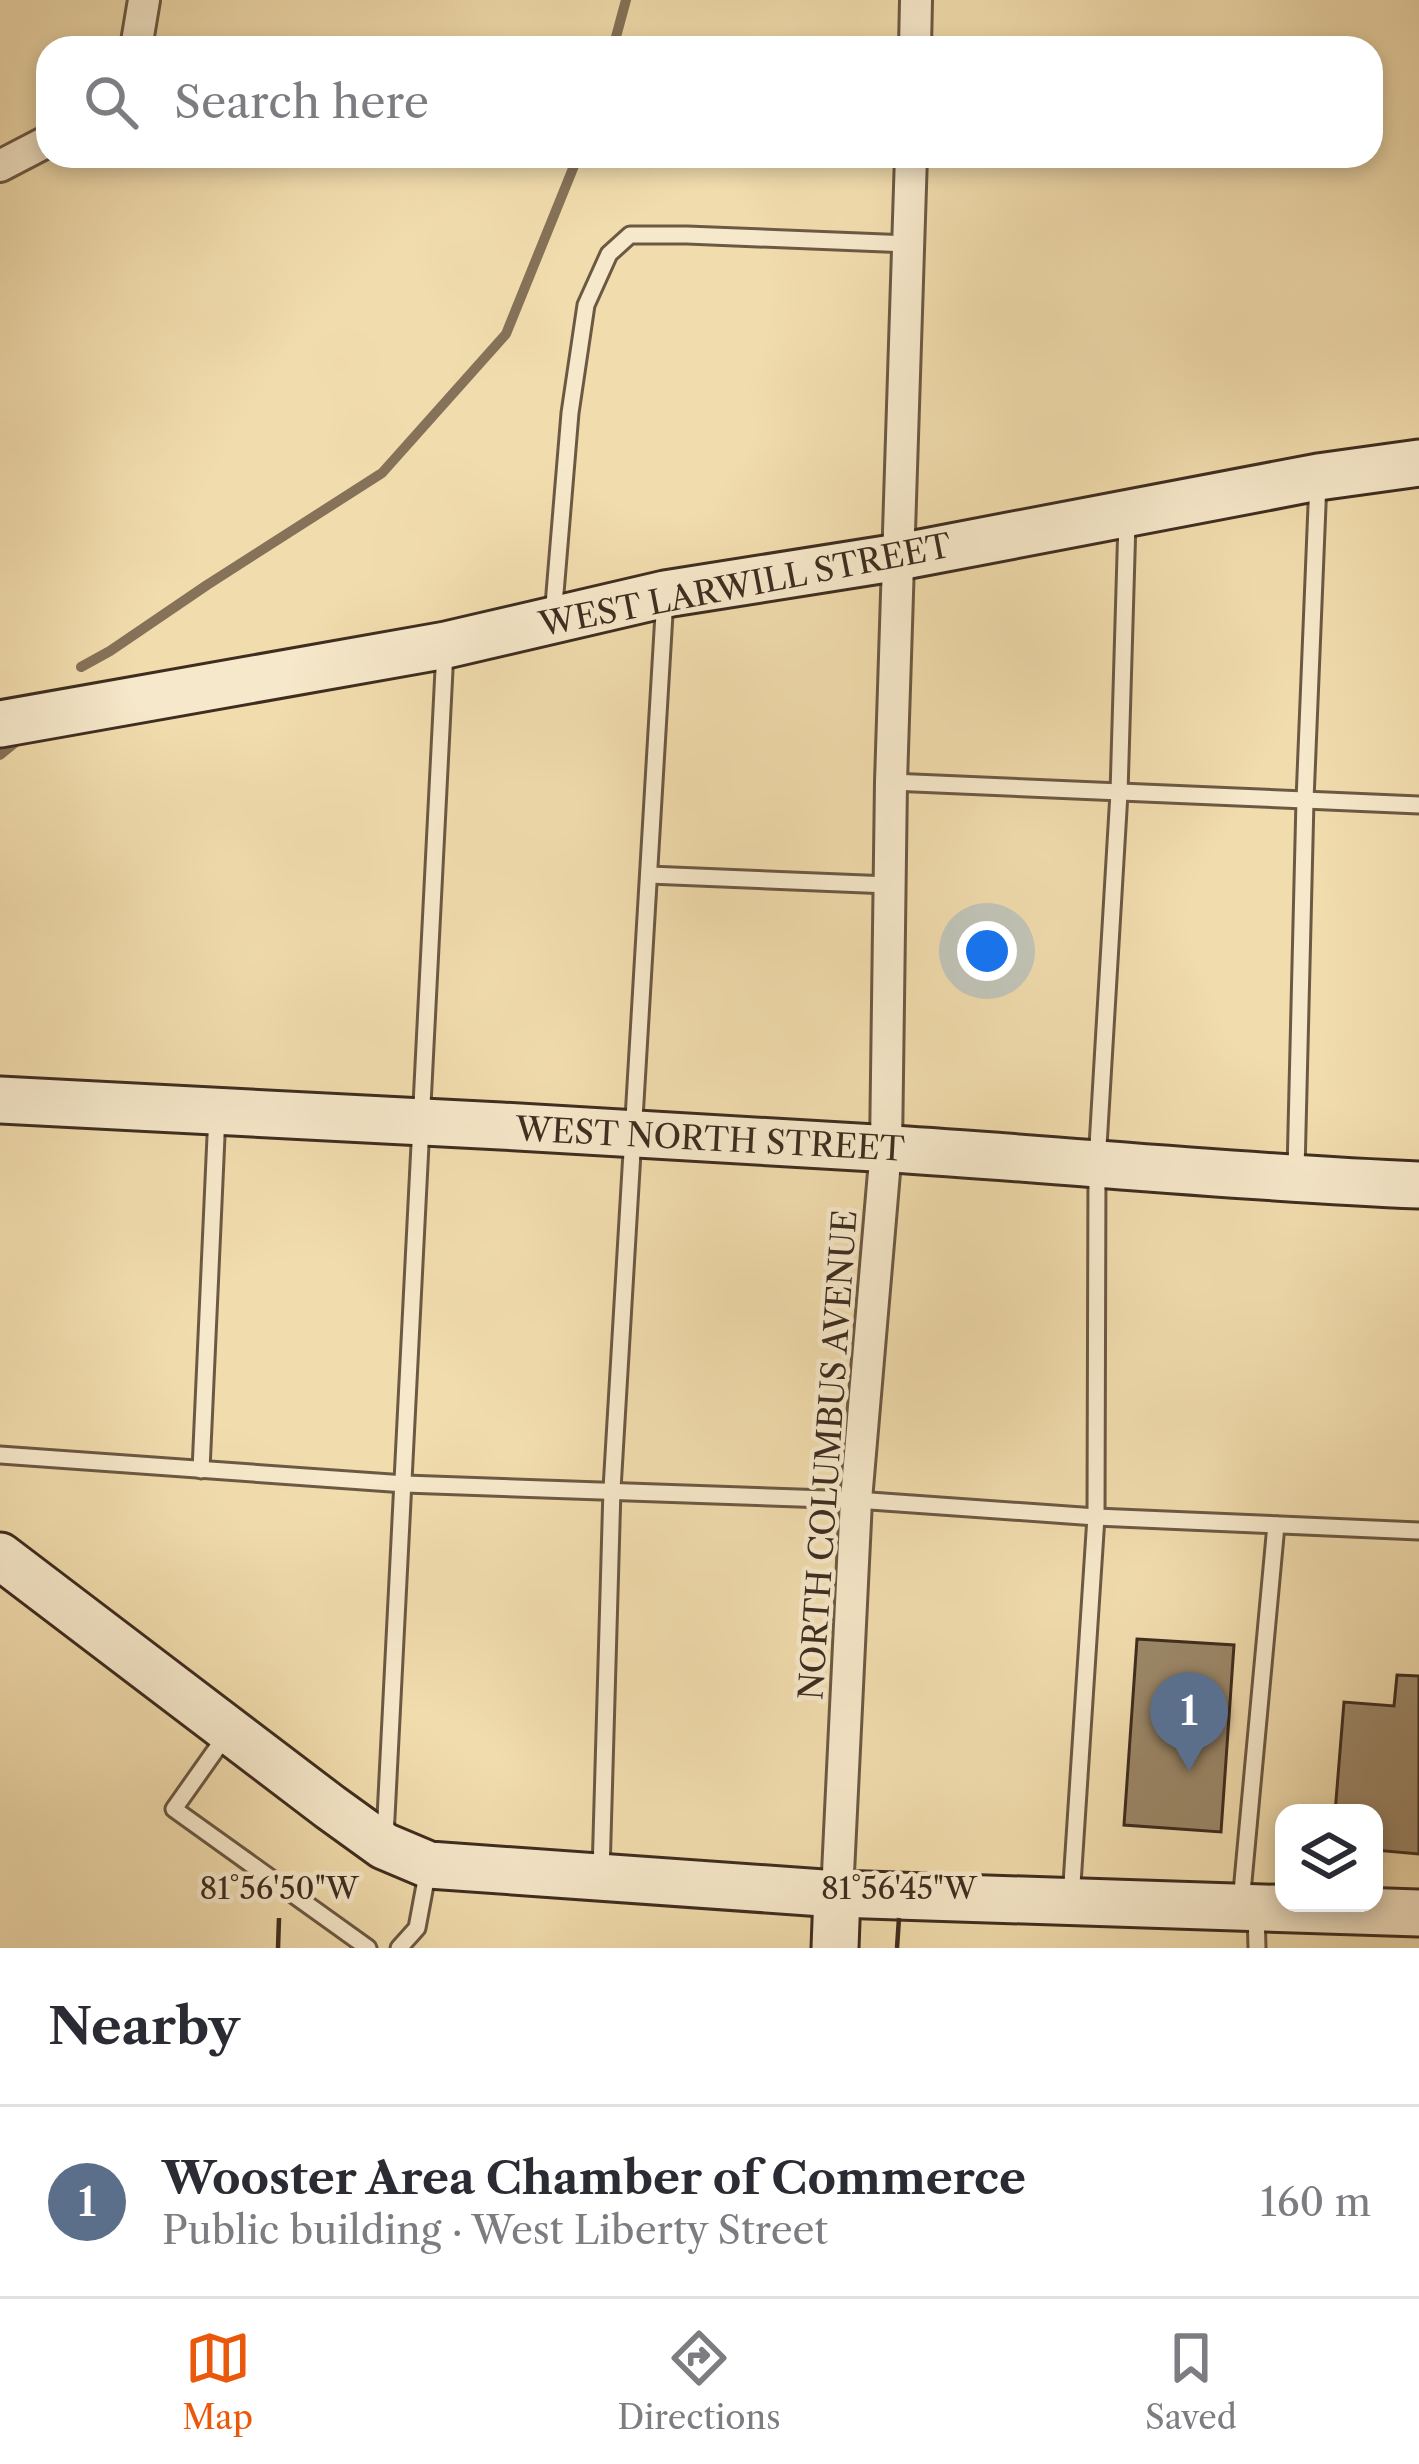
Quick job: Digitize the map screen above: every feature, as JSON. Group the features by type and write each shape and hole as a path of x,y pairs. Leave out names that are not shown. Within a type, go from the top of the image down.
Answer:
{"street":[{"path":"138,36 144,0"},
{"path":"914,36 916,0"},
{"path":"0,166 36,147"},
{"name":"NORTH COLUMBUS AVENUE","path":"837,1894 856,1500 886,1149 891,782 911,168"},
{"name":"WEST LARWILL STREET","path":"0,724 446,645 665,594 899,557 1318,477 1419,463"},
{"name":"WEST NORTH STREET","path":"0,1100 886,1149 1419,1185"},
{"path":"0,1556 384,1846 429,1865 837,1894 1071,1900 1251,1920 1419,1913"},
{"path":"835,1948 837,1894"}],"lane":[{"path":"553,620 570,412 586,305 609,254 630,235 908,244"},
{"path":"1295,1180 1318,477"},
{"path":"1071,1900 1096,1517 1097,1162 1118,793 1127,512"},
{"path":"601,1876 612,1490 665,594"},
{"path":"384,1846 446,645"},
{"path":"891,782 1419,805"},
{"path":"649,875 889,885"},
{"path":"202,1470 217,1111"},
{"path":"0,1455 405,1484 856,1500 1419,1532"},
{"path":"1251,1920 1276,1525"},
{"path":"229,1732 174,1809 368,1948"},
{"path":"399,1948 417,1928 429,1865"}],"building":[{"path":"1137,1639 1234,1645 1221,1832 1124,1825"},
{"path":"1397,1675 1419,1676 1419,1854 1383,1851 1383,1804 1336,1804 1344,1702 1394,1706"}],"waterway":[{"path":"616,36 626,0"},
{"path":"81,667 382,473 506,334 573,168"},
{"path":"0,755 22,737"}],"place":[{"name":"Wooster Area Chamber of Commerce","path":"1189,1771"}]}
